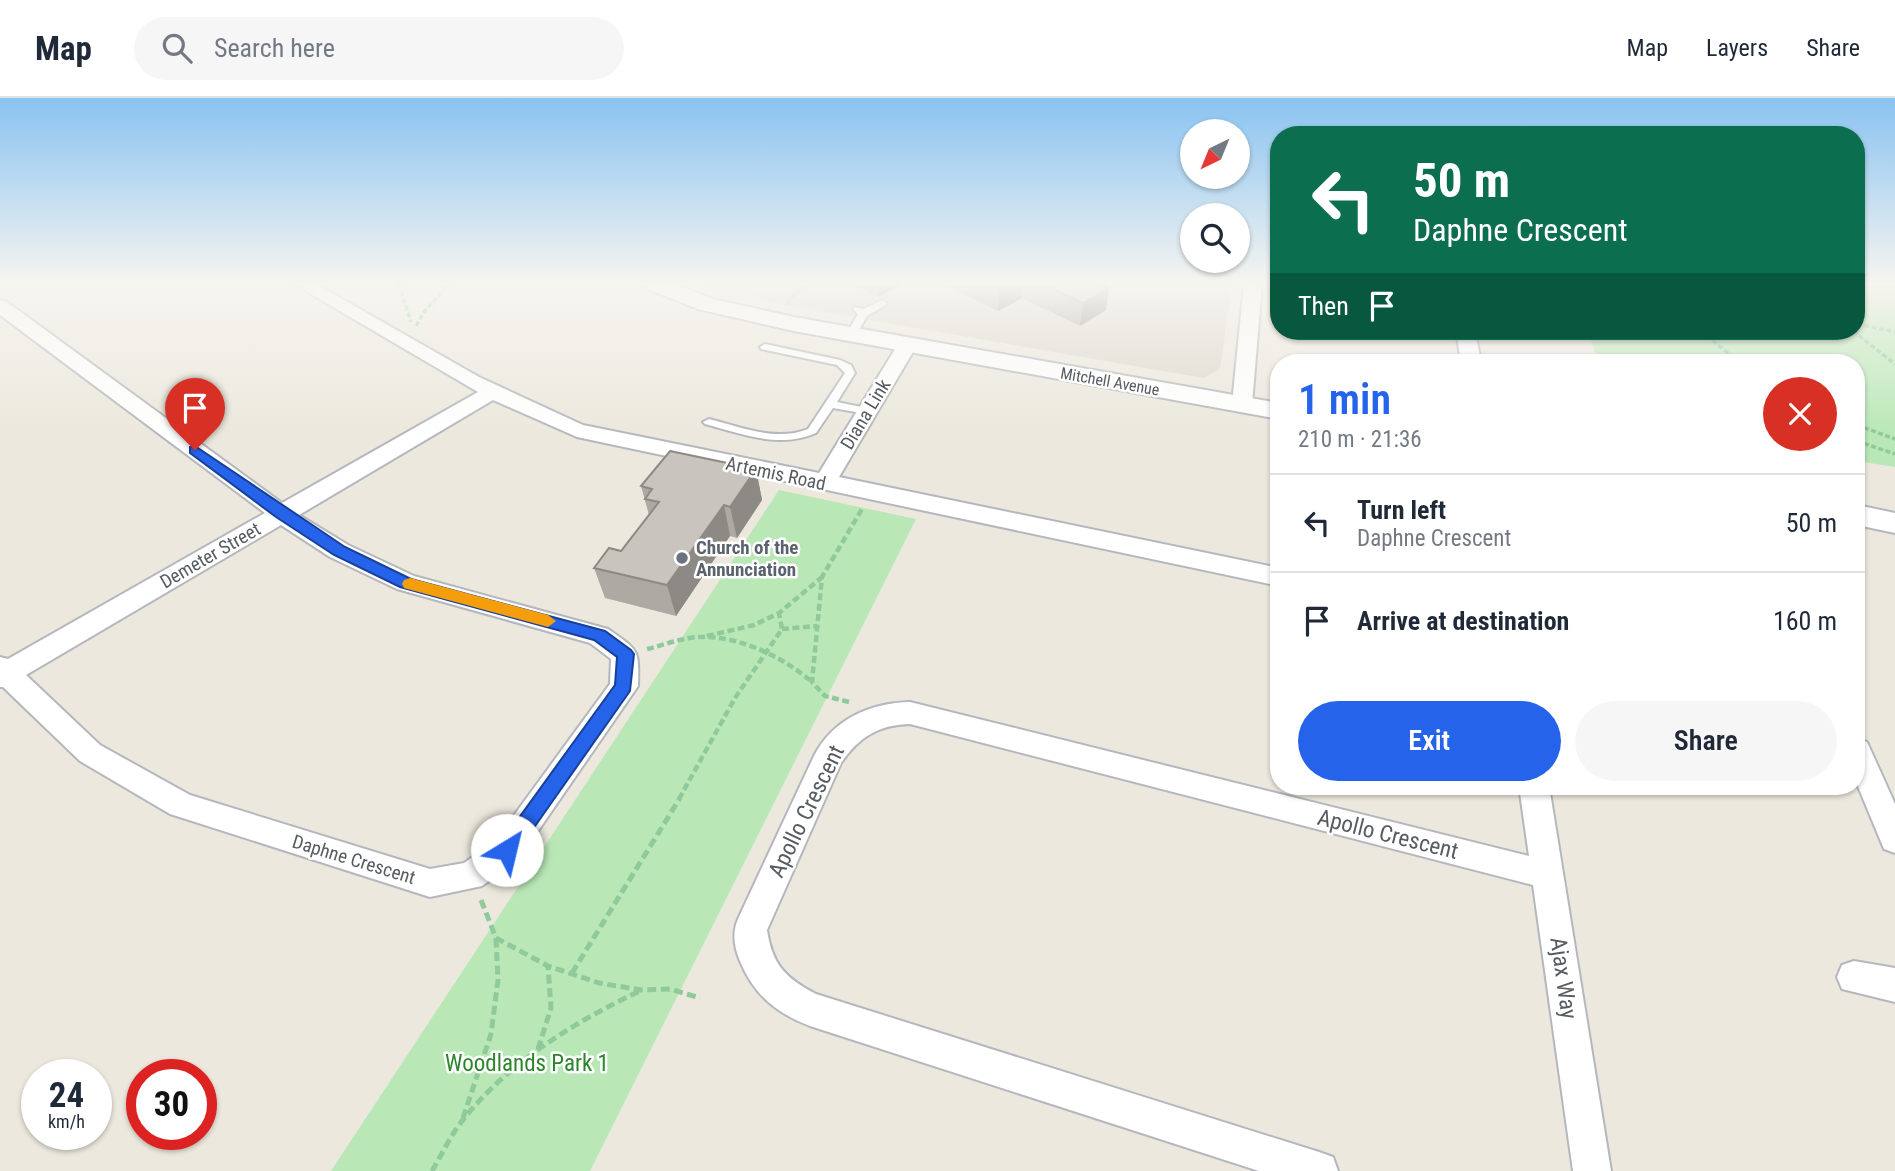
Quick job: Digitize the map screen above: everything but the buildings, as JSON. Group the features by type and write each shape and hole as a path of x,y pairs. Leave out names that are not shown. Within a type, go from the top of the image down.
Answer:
{"street":[{"path":"38,334 281,513 339,551 406,583 599,636 625,654"},
{"name":"Artemis Road","path":"391,334 493,392 577,430 1270,575"},
{"name":"Mitchell Avenue","path":"886,334 907,345 1270,409"},
{"path":"1242,404 1248,334"},
{"name":"Diana Link","path":"824,483 907,345"},
{"name":"Demeter Street","path":"2,673 493,392"},
{"path":"1865,517 1895,523"},
{"name":"Daphne Crescent","path":"2,673 90,753 181,805 430,883 471,876 507,850 624,687 625,654"},
{"name":"Apollo Crescent","path":"1319,1171 810,1009 786,998 766,979 752,956 750,930 829,756 839,740 869,718 890,712 910,713 1548,875"},
{"path":"1865,769 1895,839"},
{"name":"Ajax Way","path":"1535,795 1592,1171"},
{"path":"1854,977 1895,985"}],"lane":[{"path":"709,422 794,438 812,431 850,373 847,367 828,360 765,347"},
{"path":"830,404 867,411"}],"path":[{"path":"1712,340 1729,354"},
{"path":"1864,340 1895,364"},
{"path":"1865,428 1895,439"},
{"path":"1865,445 1895,454"},
{"path":"625,654 754,625 779,613 822,577 863,506"},
{"path":"812,682 822,577"},
{"path":"779,613 782,629"},
{"path":"572,973 666,823 763,653 782,629 817,626"},
{"path":"703,637 763,653 800,669 818,691 837,699"},
{"path":"432,1171 462,1122 480,1076 491,1034 498,980 496,938 489,921"},
{"path":"496,938 548,965 599,983 641,990 670,989 700,998"},
{"path":"538,1051 549,1023 554,994 548,965"},
{"path":"462,1122 538,1051 607,1004 641,990"}],"shaded area":[{"path":"951,334 1225,334 1220,369 1204,378"}],"green space":[{"path":"1865,334 1895,334 1895,467 1865,462 1865,354 1595,354 1591,340 1865,340"},
{"name":"Woodlands Park 1","path":"779,490 916,519 590,1171 331,1171"}],"slow traffic":[{"path":"410,584 548,621"}],"place":[{"name":"Church of the Annunciation","path":"682,558"}],"route":[{"path":"195,450 281,513 339,551 361,562 406,583 599,636 625,654 624,687 507,850"}]}
